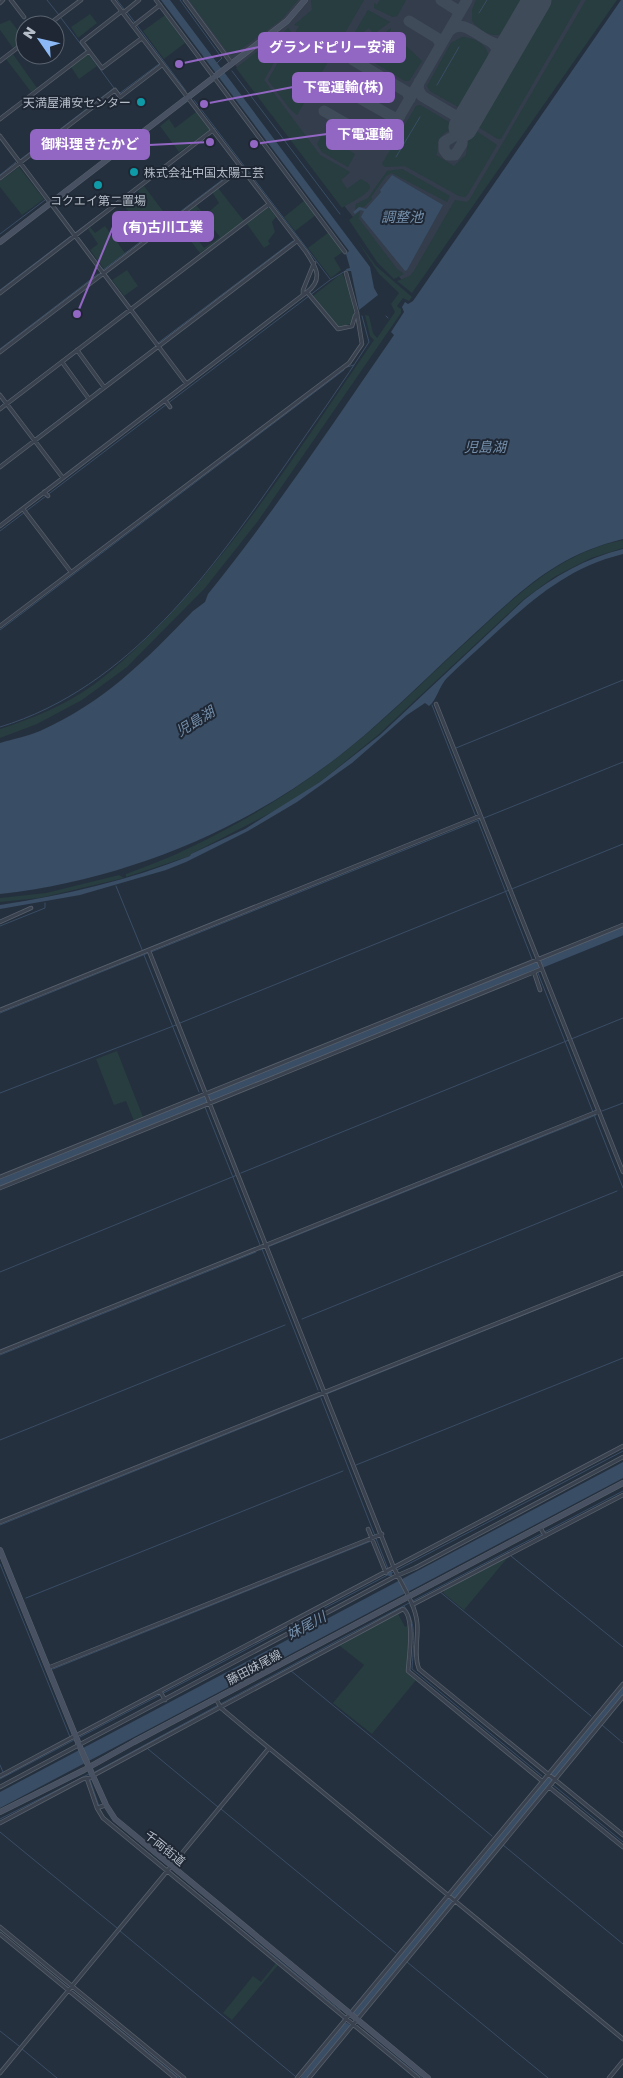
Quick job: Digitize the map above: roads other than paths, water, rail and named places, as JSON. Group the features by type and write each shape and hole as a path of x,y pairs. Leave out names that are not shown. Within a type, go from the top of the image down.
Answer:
{"main road":[{"path":"0,242 287,21 304,0"},
{"name":"藤田妹尾線","path":"0,1812 88,1766 218,1703 410,1600 543,1532 623,1483"},
{"name":"千両街道","path":"0,1550 88,1766 101,1807 168,1868 350,2013 428,2078"}],"street":[{"path":"11,0 22,15"},
{"path":"61,15 81,0"},
{"path":"0,526 24,511 63,478 167,404 186,384 304,295 309,294 318,276 314,263 297,240 162,65 142,38 135,24 113,0"},
{"path":"139,0 82,42 102,68 142,38"},
{"path":"156,0 345,252"},
{"path":"185,0 232,64"},
{"path":"135,24 160,5"},
{"path":"0,61 15,50"},
{"path":"0,119 89,51"},
{"path":"0,178 115,90 120,97 162,65"},
{"path":"0,293 213,130"},
{"path":"0,136 186,384"},
{"path":"0,352 242,168"},
{"path":"0,409 269,204"},
{"path":"0,467 297,240"},
{"path":"304,295 303,290 314,263"},
{"path":"0,626 349,363 362,344 357,314 346,274"},
{"path":"309,294 338,329 352,326 357,314"},
{"path":"77,350 104,387"},
{"path":"62,362 89,400"},
{"path":"0,394 63,478"},
{"path":"24,511 71,572"},
{"path":"436,704 479,818 510,890 538,970 570,1039 595,1113 623,1172"},
{"path":"0,1010 479,818"},
{"path":"0,922 31,908"},
{"path":"0,1177 623,925"},
{"path":"147,952 206,1094 207,1104 264,1247 326,1393 376,1537 386,1573"},
{"path":"538,970 540,990"},
{"path":"0,1188 538,970"},
{"path":"0,1352 595,1113"},
{"path":"0,1522 623,1273"},
{"path":"0,1786 79,1745 162,1695 386,1573 396,1573 623,1446"},
{"path":"79,1734 162,1695 623,1457"},
{"path":"410,1600 439,1591 510,1554 543,1532 623,1495"},
{"path":"368,1529 376,1537 396,1573 410,1600 417,1619 413,1631 408,1671 548,1775 552,1782 623,1847"},
{"path":"48,1668 376,1537"},
{"path":"96,1774 218,1703 290,1670 403,1609 409,1617 413,1631 419,1668 454,1704 542,1781"},
{"path":"298,2078 345,2018 552,1782 599,1720 623,1684"},
{"path":"309,2078 406,1959 452,1897 501,1840 542,1781 623,1697"},
{"path":"218,1703 269,1748 623,2039"},
{"path":"0,1776 73,1737"},
{"path":"0,2072 269,1748"},
{"path":"0,1823 76,1783 88,1779 101,1807 103,1818 168,1868 418,2078"},
{"path":"552,1782 623,1835"},
{"path":"0,1927 175,2078"},
{"path":"0,1934 184,2078"},
{"path":"400,1954 406,1959"},
{"path":"609,2078 623,2061"}],"water":[{"path":"161,0 170,0 370,267 374,288 378,295 359,310 351,271 346,269 350,268 346,254 349,251"},
{"name":"児島湖","path":"621,0 623,0 623,539 579,554 542,576 509,602 389,714 336,759 293,789 248,816 201,839 153,858 103,874 52,886 0,894 0,743 40,731 63,720 104,694 141,663 193,611 205,602 208,594 280,499 394,335 391,332 404,312 402,307 405,302 408,304 413,301"},
{"name":"調整池","path":"392,175 443,205 405,271 361,217 364,211 360,210 355,214 353,212 359,207 366,209 381,192 380,190"},
{"path":"623,549 623,554 584,568 535,599 447,678 429,706 425,703 407,715 352,763 297,802 248,831 166,870 80,895 0,909 0,905 73,891 167,865 245,829 320,782 380,735 535,591 583,563"},
{"name":"妹尾川","path":"623,1462 623,1478 0,1808 0,1792"}],"waterway":[{"path":"47,0 59,15"},
{"path":"117,0 124,9"},
{"path":"180,0 222,58 217,63"},
{"path":"479,13 487,0"},
{"path":"127,12 186,91"},
{"path":"65,23 86,51"},
{"path":"437,85 459,47"},
{"path":"89,54 114,88"},
{"path":"21,159 114,88 120,93 159,64"},
{"path":"232,71 340,214"},
{"path":"194,100 330,279"},
{"path":"0,117 14,106"},
{"path":"396,157 420,117"},
{"path":"0,175 16,162"},
{"path":"78,237 103,270 238,168"},
{"path":"55,206 75,233 143,182"},
{"path":"0,234 45,200"},
{"path":"0,290 71,236"},
{"path":"158,343 293,241"},
{"path":"0,531 330,280 347,270"},
{"path":"0,349 98,274"},
{"path":"106,274 130,306"},
{"path":"0,727 46,709 89,684 128,654 164,620 197,583 258,504 369,342 362,316"},
{"path":"106,384 154,348"},
{"path":"8,401 75,350"},
{"path":"347,367 354,365"},
{"path":"0,630 344,370"},
{"path":"91,396 100,388"},
{"path":"35,438 85,400"},
{"path":"0,407 3,404"},
{"path":"0,465 32,441"},
{"path":"456,748 623,680"},
{"path":"432,705 476,817"},
{"path":"151,952 623,762"},
{"path":"478,821 532,959"},
{"path":"180,1023 623,844"},
{"path":"116,886 143,952"},
{"path":"0,926 45,908 45,903"},
{"path":"0,1183 623,931"},
{"path":"0,1013 148,953"},
{"path":"144,955 199,1092"},
{"path":"534,963 623,1188"},
{"path":"241,1173 623,1018"},
{"path":"0,1093 176,1025"},
{"path":"201,1098 204,1104"},
{"path":"602,1111 623,1103"},
{"path":"205,1107 260,1245"},
{"path":"260,1250 596,1115"},
{"path":"0,1272 237,1175"},
{"path":"302,1319 617,1191"},
{"path":"262,1249 318,1390"},
{"path":"0,1355 256,1252"},
{"path":"0,1525 623,1275"},
{"path":"0,1440 285,1325"},
{"path":"356,1465 623,1358"},
{"path":"321,1398 388,1569"},
{"path":"80,1737 623,1451"},
{"path":"26,1598 343,1471"},
{"path":"95,1772 346,1636 623,1491"},
{"path":"53,1669 371,1541"},
{"path":"511,1556 623,1647"},
{"path":"0,1564 70,1737"},
{"path":"439,1591 591,1716"},
{"path":"404,1606 413,1628 412,1669 542,1776"},
{"path":"290,1670 492,1836"},
{"path":"358,2012 623,1691"},
{"path":"221,1710 238,1724"},
{"path":"602,1725 623,1743"},
{"path":"0,1779 74,1740"},
{"path":"148,1749 218,1807"},
{"path":"0,1765 3,1772"},
{"path":"0,1819 91,1773"},
{"path":"90,1780 101,1812"},
{"path":"547,1780 623,1842"},
{"path":"221,1809 396,1953"},
{"path":"110,1822 340,2010"},
{"path":"0,1832 117,1928"},
{"path":"497,1840 623,1944"},
{"path":"456,1903 623,2041"},
{"path":"120,1931 295,2076"},
{"path":"0,1932 179,2078"},
{"path":"401,1957 404,1960"},
{"path":"407,1962 548,2078"},
{"path":"305,2078 346,2027"},
{"path":"363,2030 422,2078"},
{"path":"0,2031 19,2046"},
{"path":"22,2049 57,2078"}],"place":[{"name":"グランドピリー安浦","path":"179,64"},
{"name":"天満屋浦安センター","path":"141,102"},
{"name":"下電運輸(株)","path":"204,104"},
{"name":"御料理きたかど","path":"210,142"},
{"name":"下電運輸","path":"254,144"},
{"name":"株式会社中国太陽工芸","path":"134,172"},
{"name":"コクエイ第二置場","path":"98,185"},
{"name":"(有)古川工業","path":"77,314"}]}
